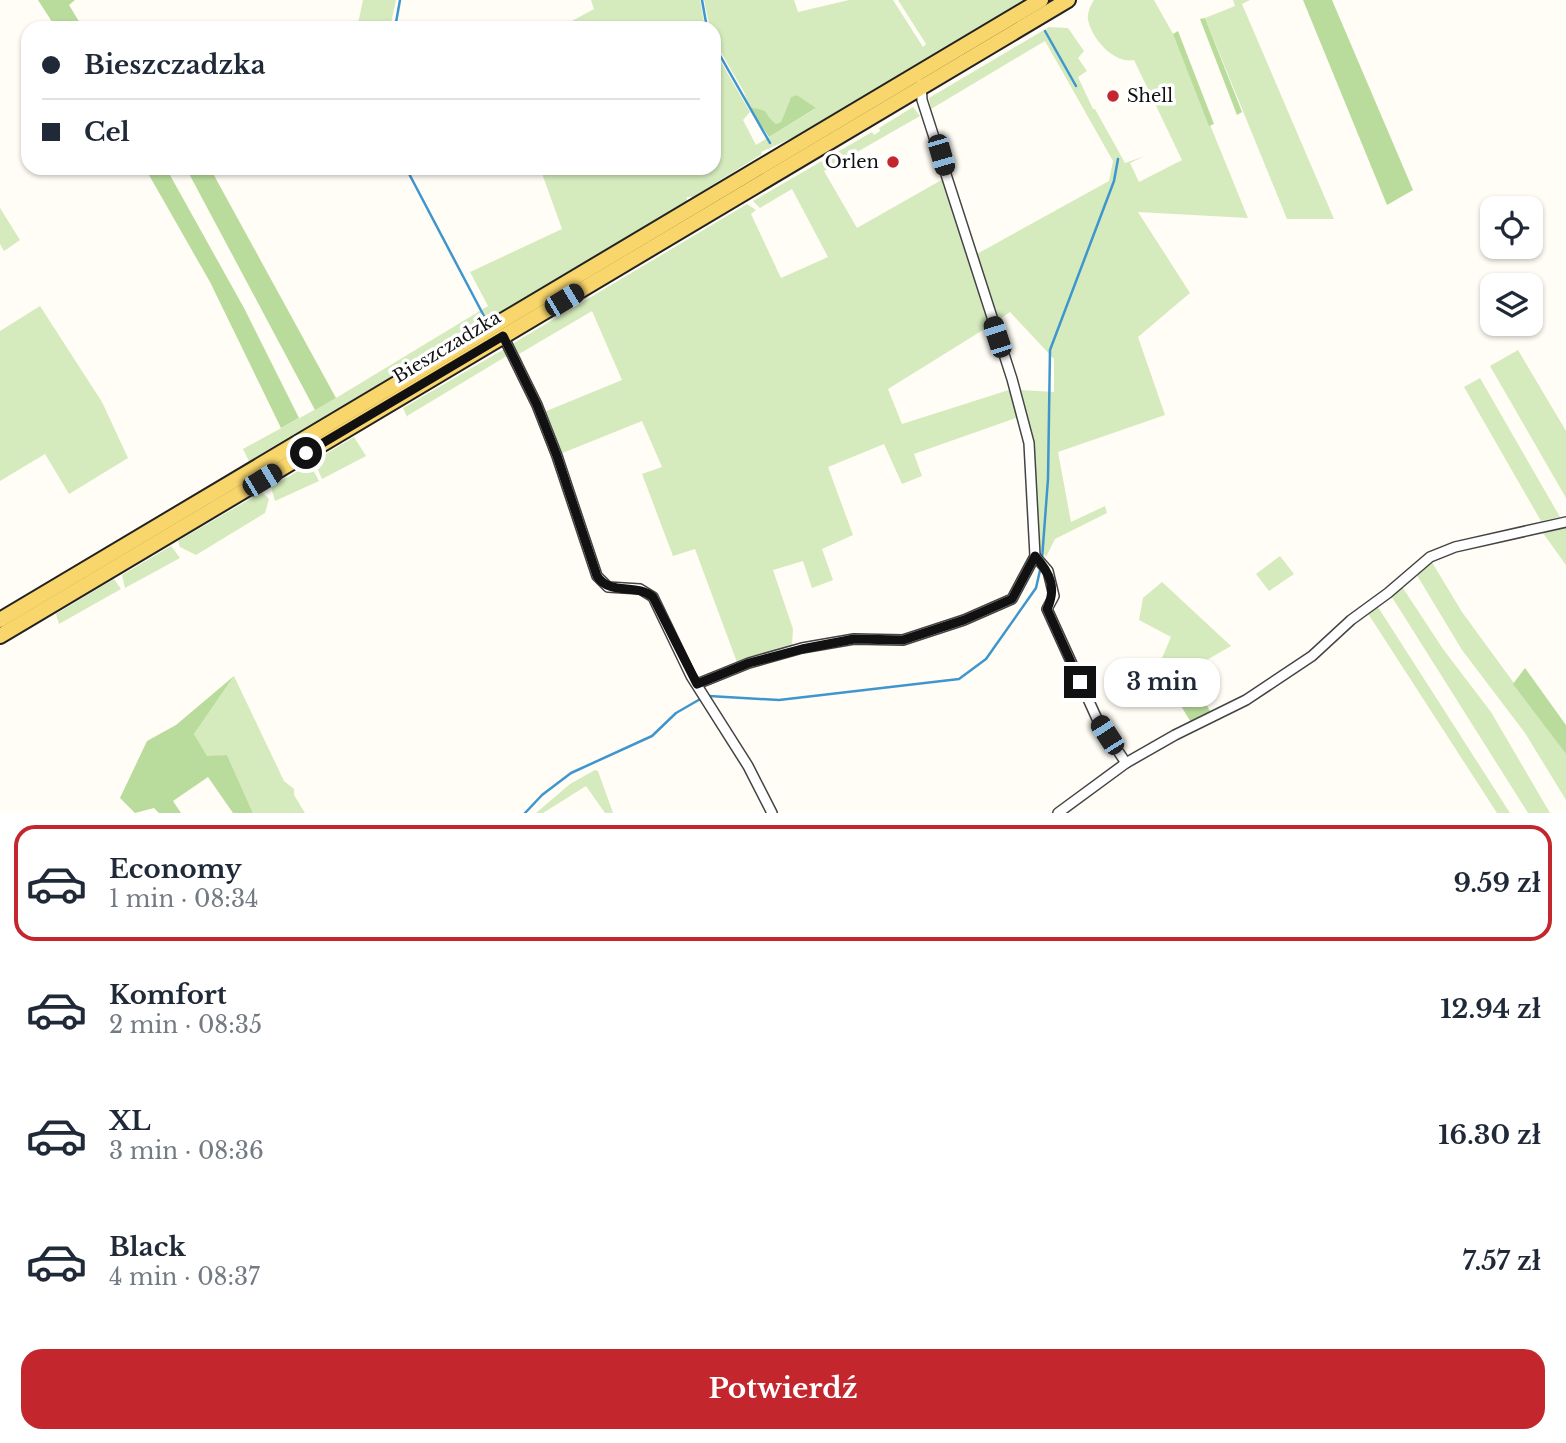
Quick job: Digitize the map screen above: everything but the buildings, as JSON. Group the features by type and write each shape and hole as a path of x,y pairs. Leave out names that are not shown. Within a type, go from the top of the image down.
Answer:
{"main road":[{"name":"Bieszczadzka","path":"0,620 1041,0"},
{"name":"Bieszczadzka","path":"0,636 503,336 919,93 1068,0"}],"street":[{"name":"Bieszczadzka","path":"919,93 925,76 934,64"},
{"path":"699,688 749,663 802,649 854,639 903,640 964,620 1012,599 1035,557 1029,443 1012,379 919,93 902,87 888,91"},
{"path":"503,336 537,405 557,456 597,576 608,587 640,589 653,597 699,688 748,766 772,813"},
{"path":"1058,813 1126,763 1246,700 1312,656 1340,629 1430,557 1455,547 1566,522"},
{"path":"1035,557 1048,571 1054,596 1047,609 1057,632 1098,721 1126,763"}],"green space":[{"path":"38,0 75,0 69,5 79,21 52,21"},
{"path":"363,0 396,0 392,21 358,21"},
{"path":"591,0 700,0 704,21 572,21 594,9"},
{"path":"704,0 794,0 798,12 849,0 893,0 923,47 926,44 898,0 1026,0 799,135 761,152 762,154 693,197 687,197 687,201 249,461 243,449 336,398 488,306 470,272 562,229 543,175 721,175 721,62 750,112 743,120 756,145 815,109 797,95 791,97 781,122 776,124 749,107 744,92 721,52 721,21 708,21"},
{"path":"1094,0 1154,0 1173,34 1248,218 1138,212 1190,293 1138,337 1165,415 1058,452 1071,522 1105,506 1107,513 1055,539 1046,557 1037,544 1033,447 1021,390 1054,392 1054,359 1010,312 997,321 975,255 1109,181 1113,161 1045,41 931,109 929,98 1049,27 1068,28 1084,51 1078,58 1087,71 1078,77 1093,109 1125,163 1145,156 1130,163 1139,182 1182,160 1134,60 1126,60 1112,54 1094,35 1088,18"},
{"path":"1233,0 1250,0 1242,4 1334,219 1287,219 1205,18 1235,6"},
{"path":"1303,0 1332,0 1413,190 1387,205"},
{"path":"1205,18 1242,112 1237,115 1200,19"},
{"path":"1178,31 1214,124 1209,126 1173,34"},
{"path":"797,95 816,108 769,137 749,107 764,111 776,124 781,122 791,97"},
{"path":"913,107 920,116 824,171 857,228 945,178 967,259 991,325 888,389 902,424 1012,389 1019,417 914,454 922,476 902,484 884,444 828,467 853,535 822,549 833,580 812,588 803,561 773,570 793,629 792,646 738,665 695,549 673,556 642,474 662,467 642,421 560,454 544,412 622,380 592,311 519,354 523,362 520,363 512,344 747,204 756,210 751,214 781,278 828,257 792,189 760,208 753,201 872,132 874,135 880,131 879,128"},
{"path":"149,175 170,175 244,308 299,418 281,428 210,282"},
{"path":"190,175 214,175 336,398 315,410"},
{"path":"0,208 20,240 4,251 0,244"},
{"path":"40,306 102,402 128,458 69,494 45,454 0,481 0,331"},
{"path":"506,348 510,354 407,416 408,419 403,408"},
{"path":"1518,350 1566,431 1566,498 1490,366"},
{"path":"1480,378 1560,517 1541,521 1464,387"},
{"path":"354,437 366,456 322,479 314,461"},
{"path":"310,464 319,481 275,501 271,487"},
{"path":"262,492 269,499 265,513 196,555 180,547 178,541"},
{"path":"1566,524 1566,565 1540,529"},
{"path":"171,546 180,558 125,588 122,575"},
{"path":"1280,556 1294,574 1269,591 1256,574"},
{"path":"1430,559 1462,612 1566,754 1566,800 1525,733 1462,650 1415,572"},
{"path":"114,579 121,589 59,624 56,614"},
{"path":"1162,582 1231,646 1167,683 1154,687 1156,672 1171,637 1139,620 1143,598"},
{"path":"1401,585 1443,649 1491,712 1550,813 1528,813 1390,594"},
{"path":"1376,604 1510,813 1497,813 1367,612"},
{"path":"1525,668 1566,725 1566,754 1513,684"},
{"path":"1188,670 1211,713 1192,724 1167,683"},
{"path":"234,676 284,781 294,789 294,795 305,813 253,813 227,755 207,757 194,734"},
{"path":"234,676 194,734 207,756 227,755 253,813 233,813 208,777 173,801 181,813 159,813 154,808 135,813 120,798 147,741 176,725"},
{"path":"595,770 598,771 613,813 605,813 586,786 543,813 536,813 570,784"}],"waterway":[{"path":"396,21 400,0"},
{"path":"702,0 706,21"},
{"path":"1045,31 1076,86"},
{"path":"721,57 770,143"},
{"path":"1042,559 1048,479 1050,350 1114,181 1118,159"},
{"path":"410,175 485,318"},
{"path":"709,696 779,700 959,679 986,659 1036,588 1041,566"},
{"path":"525,813 542,795 571,773 652,736 676,713 702,698"}],"place":[{"name":"Shell","path":"1113,96"},
{"name":"Orlen","path":"893,162"}],"route":[{"path":"306,453 503,336 537,405 557,456 597,576 608,587 640,589 653,597 684,664 697,684 749,663 802,649 854,639 903,640 964,620 1012,599 1035,556 1048,571 1054,596 1047,609 1080,682"}]}
